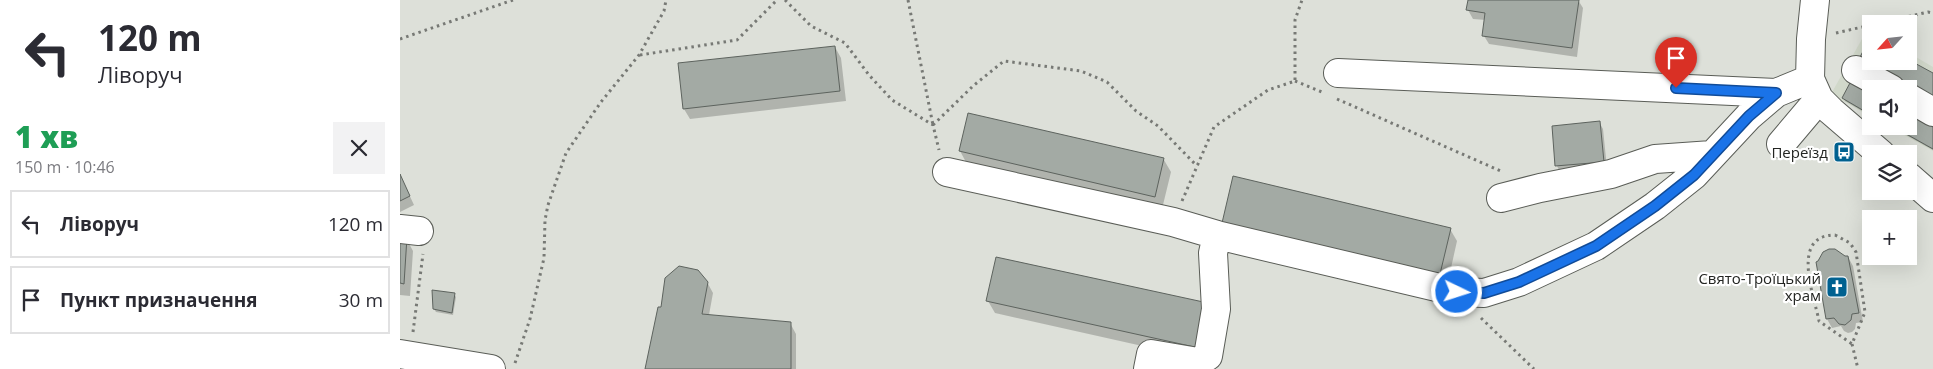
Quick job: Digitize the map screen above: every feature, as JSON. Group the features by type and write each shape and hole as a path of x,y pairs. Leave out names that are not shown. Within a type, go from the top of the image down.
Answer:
{"street":[{"path":"1815,0 1811,39 1815,89 1831,111 1871,145"},
{"path":"1856,70 1874,80"},
{"path":"1331,87 1776,93 1815,89"},
{"path":"1781,144 1815,89"},
{"path":"947,172 1173,222 1217,235 1457,292 1484,293 1519,282 1596,246 1655,206 1694,175 1749,116 1776,93"},
{"path":"1917,103 1933,112"},
{"path":"1502,185 1540,188 1611,174 1655,159 1712,155"},
{"path":"1917,184 1933,198"},
{"path":"1148,369 1151,354 1198,362 1208,356 1216,309 1214,252 1217,235"},
{"path":"406,355 491,369"}],"path":[{"path":"400,39 512,0"},
{"path":"513,369 530,319 544,258 545,220 548,205 566,152 601,102 640,55 664,10 666,0"},
{"path":"640,55 737,40 777,0"},
{"path":"785,0 811,26 845,43 869,75 892,100 933,125"},
{"path":"908,0 933,125 947,172"},
{"path":"1295,81 1296,20 1302,0"},
{"path":"1915,15 1928,12 1933,13"},
{"path":"1811,39 1862,27"},
{"path":"933,125 973,86 1004,61 1081,72 1106,82 1136,111 1158,126 1197,166"},
{"path":"1173,222 1214,127 1268,90 1295,81 1331,87 1502,185"},
{"path":"406,355 423,254 410,230"},
{"path":"1852,344 1819,321 1807,257 1811,246 1824,236 1841,237 1850,243 1856,252 1865,312 1852,344 1858,369"},
{"path":"1457,292 1534,369"}],"shaded area":[{"path":"1862,39 1862,70 1918,70 1918,58 1933,67 1933,151 1904,135 1917,135 1917,80 1862,80 1862,112 1831,94"}],"building":[{"path":"1468,0 1579,0 1572,48 1482,36 1485,13 1466,10"},
{"path":"835,46 840,91 683,109 678,63"},
{"path":"1918,65 1933,73 1933,98 1917,89 1917,80 1901,80 1883,70 1918,70"},
{"path":"1851,81 1862,87 1862,110 1842,98"},
{"path":"968,113 1164,158 1155,197 959,151"},
{"path":"1917,118 1933,127 1933,149 1908,135 1917,135"},
{"path":"1600,121 1604,162 1555,166 1552,126"},
{"path":"400,174 410,196 400,201"},
{"path":"1233,176 1451,228 1440,274 1222,223"},
{"path":"400,237 407,237 404,284 400,283"},
{"name":"Свято-Троїцький храм","path":"1835,249 1848,256 1859,313 1852,314 1851,320 1845,325 1839,324 1834,318 1826,319 1816,262 1823,252"},
{"path":"996,257 1208,303 1199,348 986,301"},
{"path":"679,266 698,270 708,282 702,314 791,322 791,369 645,369 658,307 661,307 665,278"},
{"path":"432,290 455,293 452,313 433,309"}],"place":[{"name":"Переїзд","path":"1844,152"},
{"name":"Свято-Троїцький храм","path":"1837,287"}],"route":[{"path":"1457,292 1484,293 1519,282 1596,246 1655,206 1694,175 1749,116 1776,93 1676,88"}]}
